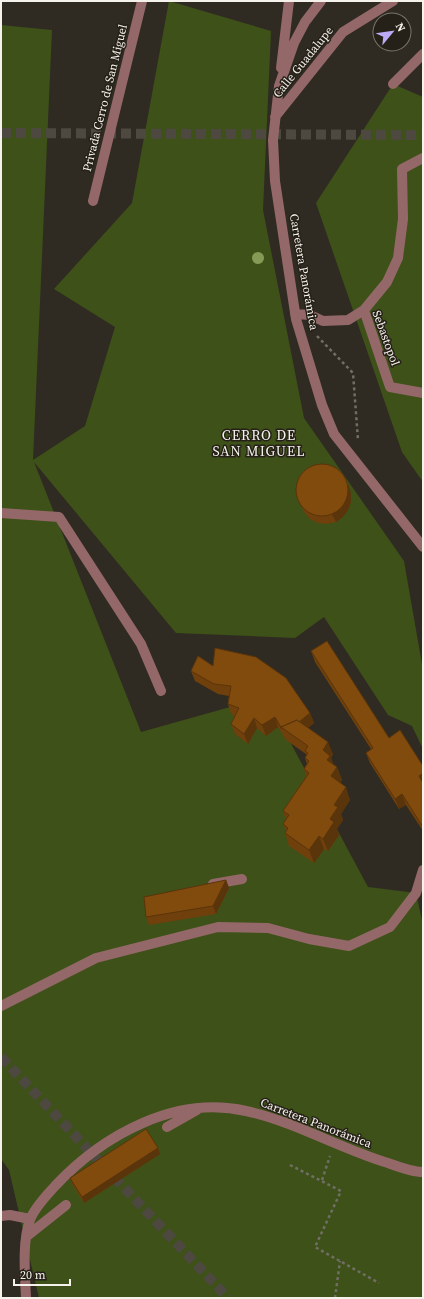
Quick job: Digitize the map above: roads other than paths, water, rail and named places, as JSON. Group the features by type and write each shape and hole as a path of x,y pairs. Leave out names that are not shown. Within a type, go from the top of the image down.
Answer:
{"street":[{"name":"Privada Cerro de San Miguel","path":"93,201 141,1"},
{"path":"279,86 289,1"},
{"name":"Carretera Panorámica","path":"321,1 305,22 294,43 279,86 273,140 275,181 296,314 322,405 334,434 423,547"},
{"name":"Calle Guadalupe","path":"275,117 343,32 393,1"},
{"path":"393,84 423,54"},
{"path":"364,310 387,282 398,258 403,219 402,169 423,158"},
{"name":"Sebastopol","path":"296,314 310,314 323,321 348,320 364,310 390,387 423,393"},
{"path":"1,513 59,517 142,644 161,691"},
{"path":"1,1006 96,958 218,927 268,928 309,939 348,946 390,927 416,893 423,870"},
{"path":"205,886 242,879"},
{"path":"168,1127 201,1107"},
{"name":"Carretera Panorámica","path":"26,1298 27,1236 30,1219 49,1193 68,1173 113,1139 155,1118 179,1110 201,1107 226,1108 250,1112 374,1159 423,1172"},
{"path":"27,1236 66,1205"},
{"path":"1,1216 10,1215 30,1219"}],"tunnel":[{"path":"1,133 423,135"},
{"path":"1,1057 228,1298"}],"district":[{"name":"CERRO DE SAN MIGUEL","path":"259,444"}]}
